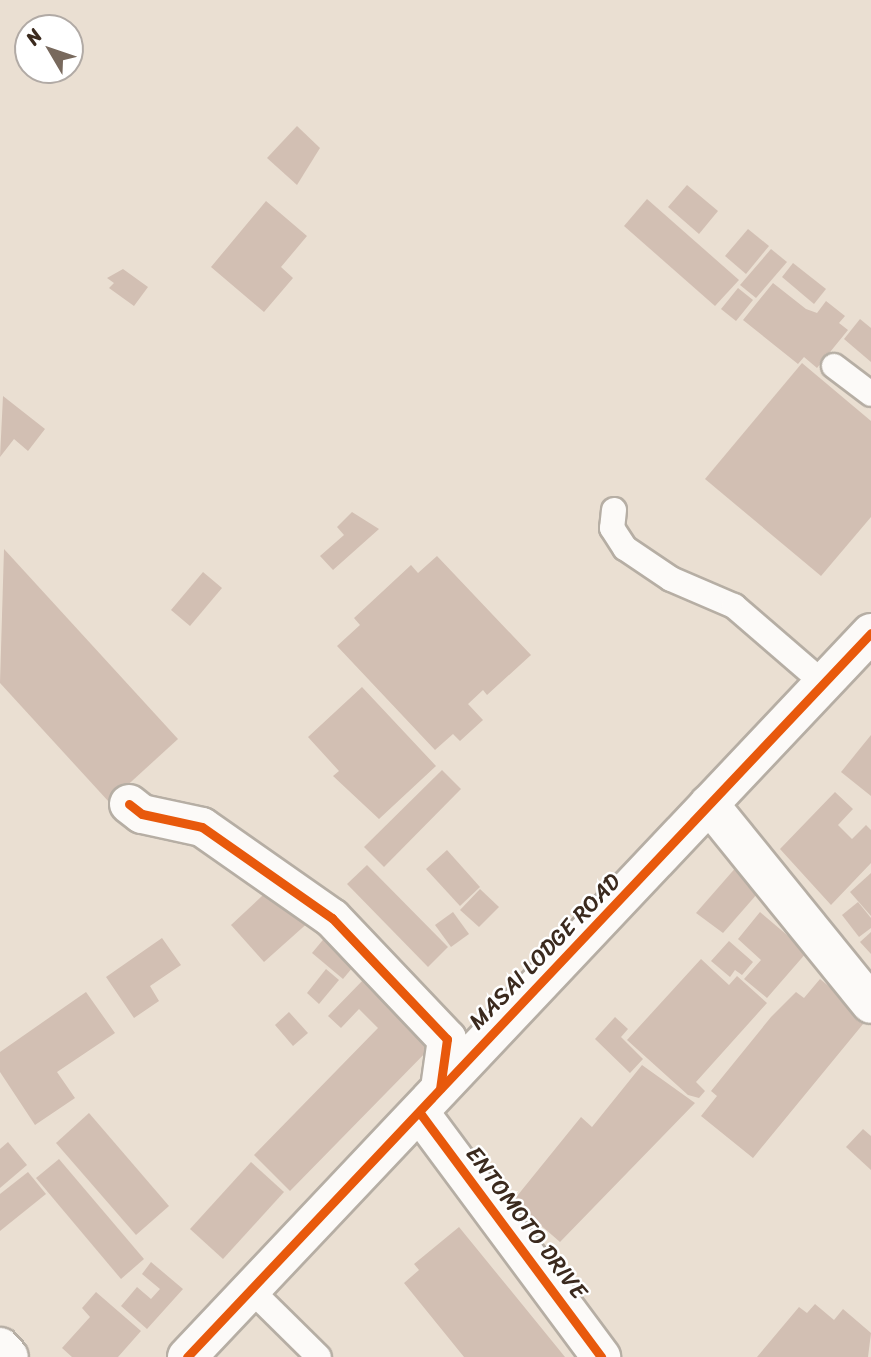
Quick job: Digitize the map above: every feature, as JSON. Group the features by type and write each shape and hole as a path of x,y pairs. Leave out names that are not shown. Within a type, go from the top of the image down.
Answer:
{"street":[{"name":"MASAI LODGE ROAD","path":"187,1357 822,681 871,633"},
{"path":"129,804 142,814 202,827 332,918 447,1039 430,1101"},
{"path":"709,804 871,1004"},
{"name":"ENTOMOTO DRIVE","path":"430,1101 601,1357"},
{"path":"0,1347 9,1357"}],"lane":[{"path":"834,366 871,394"},
{"path":"614,510 612,528 625,548 671,579 734,606 822,681"},
{"path":"249,1289 319,1357"}],"building":[{"path":"297,126 320,148 297,185 267,158"},
{"path":"687,185 718,211 699,234 668,207"},
{"path":"647,199 739,280 715,306 624,226"},
{"path":"266,201 307,236 281,267 293,278 264,312 211,267"},
{"path":"748,229 769,246 746,274 725,256"},
{"path":"771,249 787,262 756,298 740,285"},
{"path":"793,263 826,289 814,304 782,277"},
{"path":"123,269 148,287 134,306 109,288 114,283 107,278"},
{"path":"773,283 806,309 817,313 826,301 845,316 839,323 848,330 817,368 804,357 798,364 743,320"},
{"path":"738,288 753,300 736,321 721,309"},
{"path":"860,319 871,328 871,362 844,339"},
{"path":"802,363 871,421 871,517 821,576 705,479"},
{"path":"3,396 45,429 28,451 14,439 0,457"},
{"path":"352,512 379,529 333,570 320,556 344,535 337,527"},
{"path":"4,549 178,739 109,802 0,683"},
{"path":"437,556 531,655 487,695 483,690 468,704 483,720 460,741 453,734 435,750 337,646 360,625 354,618 411,565 418,573"},
{"path":"203,572 222,588 190,626 171,610"},
{"path":"362,687 436,766 379,819 333,776 339,771 308,737"},
{"path":"871,735 871,796 841,772"},
{"path":"442,770 461,789 384,867 364,847"},
{"path":"835,792 853,809 838,825 852,839 866,825 871,830 871,863 831,905 780,849"},
{"path":"447,850 480,887 460,906 426,869"},
{"path":"367,865 448,947 428,967 347,884"},
{"path":"738,865 764,886 723,933 696,913"},
{"path":"871,873 871,916 850,892"},
{"path":"277,882 311,920 264,962 231,925"},
{"path":"480,889 499,907 479,927 460,910"},
{"path":"858,902 871,918 871,928 859,937 842,915"},
{"path":"453,912 469,934 451,947 435,925"},
{"path":"760,912 807,952 767,998 744,979 761,960 738,939"},
{"path":"332,929 362,956 343,979 312,953"},
{"path":"871,932 871,954 860,942"},
{"path":"162,938 181,965 150,986 159,1001 134,1018 106,977"},
{"path":"729,941 753,962 742,975 735,970 730,977 711,961"},
{"path":"701,959 729,985 737,976 767,1003 696,1082 705,1091 699,1098 688,1095 627,1040"},
{"path":"326,969 339,980 319,1004 307,993"},
{"path":"365,978 434,1044 290,1191 254,1155 378,1028 359,1009 341,1028 328,1016"},
{"path":"820,979 868,1018 753,1158 701,1116 717,1096 711,1091 771,1017 796,992 804,998"},
{"path":"86,992 115,1033 57,1072 75,1098 35,1125 0,1072 0,1052"},
{"path":"289,1012 308,1033 293,1046 275,1025"},
{"path":"615,1017 628,1029 621,1037 643,1059 630,1073 595,1039"},
{"path":"642,1065 695,1103 560,1242 513,1201 581,1117 592,1127"},
{"path":"89,1113 169,1206 136,1235 56,1143"},
{"path":"863,1129 871,1136 871,1170 846,1147"},
{"path":"8,1142 27,1165 0,1188 0,1149"},
{"path":"59,1159 144,1259 121,1279 36,1178"},
{"path":"251,1162 284,1192 223,1259 190,1229"},
{"path":"28,1172 46,1194 0,1231 0,1194"},
{"path":"459,1227 565,1357 464,1357 404,1283 419,1270 414,1264"},
{"path":"151,1262 183,1289 147,1329 121,1306 137,1287 151,1299 160,1289 142,1274"},
{"path":"96,1292 141,1331 118,1357 72,1357 62,1348 90,1317 82,1308"},
{"path":"815,1304 834,1320 843,1309 871,1333 868,1357 757,1357 799,1307 807,1313"}],"cycle path":[{"path":"187,1357 871,633"},
{"path":"129,804 142,814 202,827 332,918 447,1039 440,1089"},
{"path":"420,1113 601,1357"}]}
